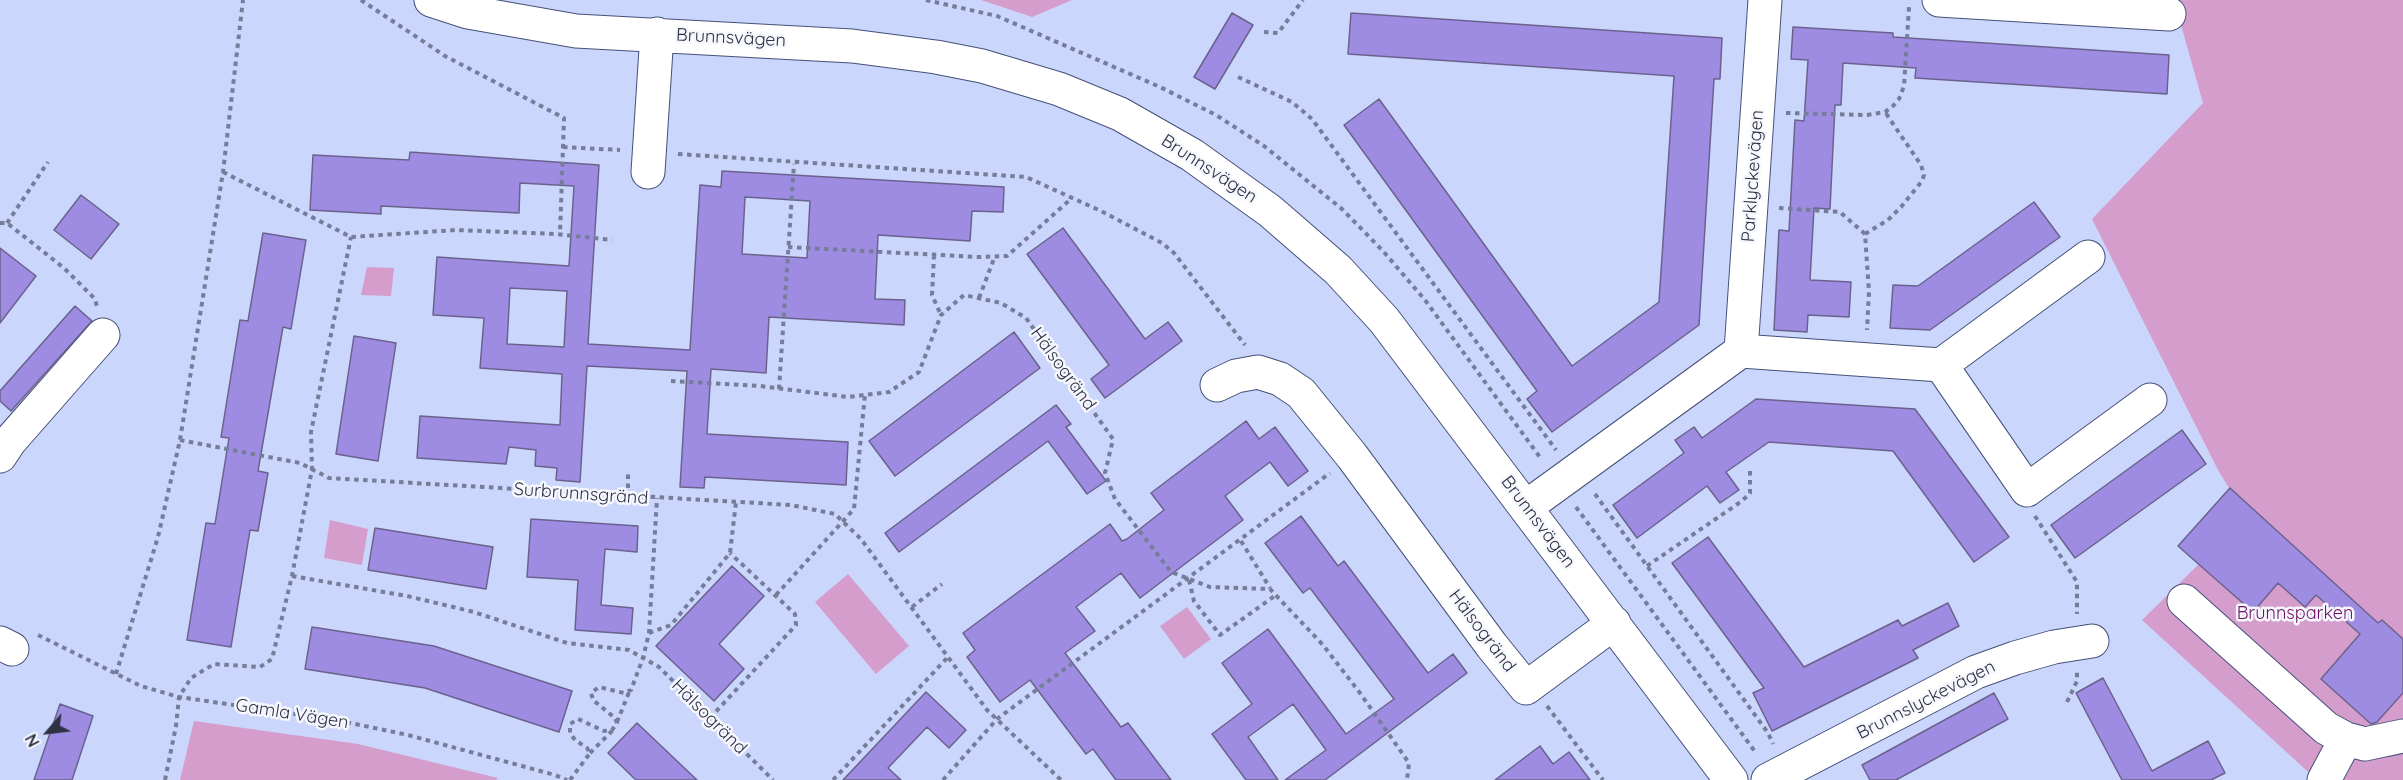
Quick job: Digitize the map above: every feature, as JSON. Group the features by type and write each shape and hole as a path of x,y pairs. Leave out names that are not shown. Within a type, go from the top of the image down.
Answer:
{"street":[{"name":"Brunnsvägen","path":"431,0 468,12 565,29 852,46 936,57 1017,76 1059,89 1120,114 1192,155 1262,204 1338,270 1384,320 1731,780"},
{"name":"Parklyckevägen","path":"1742,351 1765,0"},
{"path":"1939,0 2169,14"},
{"path":"649,162 657,34"},
{"path":"1526,507 1742,351 1941,365 2088,257"},
{"path":"0,456 10,441 104,335"},
{"path":"1941,365 2027,490 2150,400"},
{"path":"1217,385 1236,376 1258,372"},
{"name":"Hälsogränd","path":"1258,372 1280,378 1301,393 1352,456 1492,646 1526,688 1614,623"},
{"path":"2184,601 2326,728 2346,739 2365,744 2403,736"},
{"name":"Brunnslyckevägen","path":"1778,775 1976,672 2015,658 2084,642"},
{"path":"2324,780 2346,739"}],"path":[{"path":"116,674 159,537 180,440 223,172 243,0"},
{"path":"361,0 445,56 564,118 560,234"},
{"path":"1264,32 1278,33 1303,0"},
{"path":"1757,112 1827,115 1867,115 1885,112 1899,99 1904,86 1910,0"},
{"path":"1238,77 1292,102 1312,118 1573,473 1594,492 1767,733 1778,775"},
{"path":"1865,234 1888,219 1901,207 1922,181 1924,175 1921,165 1885,112"},
{"path":"563,147 649,162 794,164 1026,177 1162,243 1174,252 1254,356 1258,372"},
{"path":"7,223 48,162"},
{"path":"779,389 794,164"},
{"path":"223,172 351,237 456,230 560,234 612,240"},
{"path":"788,247 934,255 1007,256 1072,198"},
{"path":"1751,207 1840,212 1865,234 1869,292 1864,360"},
{"path":"0,223 7,223 64,268 95,299 104,335"},
{"path":"165,780 176,726 179,697 191,678 214,664 260,667 272,659 292,576 312,470 311,432 351,237"},
{"path":"934,255 932,295 941,315"},
{"path":"671,381 848,397 889,392 919,372 941,315 964,295 979,298 995,256"},
{"name":"Hälsogränd","path":"979,298 1001,303 1026,318 1113,439 1106,473 1115,499 1171,572 1210,587 1270,589"},
{"path":"776,595 854,509 865,394"},
{"name":"Surbrunnsgränd","path":"180,440 300,463 329,478 657,498 649,633 643,658 617,723 568,780"},
{"path":"943,780 997,719 1241,541 1352,456"},
{"path":"1647,566 1742,501 1750,493 1750,470"},
{"path":"628,471 628,496"},
{"path":"2027,490 2035,517 2077,582 2084,642"},
{"path":"657,498 791,505 835,514 861,539 987,710 1061,780"},
{"path":"649,633 671,625 730,553 736,502"},
{"path":"1241,541 1270,589 1323,645 1409,763 1407,780"},
{"path":"710,718 796,625 795,614 730,553"},
{"path":"292,576 407,596 474,612 567,643 629,650 643,658"},
{"path":"1189,579 1194,601 1220,635 1276,595"},
{"path":"912,607 942,584"},
{"name":"Gamla Vägen","path":"16,642 179,697 336,720 398,733 568,780"},
{"path":"833,780 948,657"},
{"name":"Hälsogränd","path":"643,658 659,667 773,780"},
{"path":"617,723 615,718 593,700 591,693 599,687 624,693 631,690"},
{"path":"1526,688 1546,704 1603,780"},
{"path":"590,753 570,733 570,724 578,720 604,731 612,730"}],"green space":[{"path":"981,0 1072,0 1032,17"},
{"name":"Brunnsparken","path":"2174,0 2403,0 2403,780 2317,780 2142,620 2199,564 2178,546 2229,488 2092,219 2203,103"},
{"path":"367,267 394,268 391,296 361,295"},
{"path":"330,520 368,529 362,565 324,558"},
{"path":"848,574 909,646 876,674 815,602"},
{"path":"1187,607 1211,639 1184,659 1160,626"},
{"path":"194,721 358,744 498,778 496,780 180,780"}],"building":[{"path":"1232,13 1253,25 1215,89 1194,77"},
{"path":"1351,13 1722,38 1720,79 1714,79 1699,325 1552,432 1527,399 1537,391 1344,125 1379,99 1572,366 1659,302 1674,76 1348,54"},
{"path":"1793,27 1893,33 1893,37 2169,55 2167,94 1915,78 1916,68 1843,63 1841,105 1835,105 1830,209 1814,208 1810,280 1851,282 1849,317 1808,315 1807,332 1774,330 1779,230 1789,231 1795,120 1804,121 1808,60 1791,59"},
{"path":"410,152 599,165 588,344 690,350 700,185 721,187 722,171 1004,187 1003,212 972,211 970,241 878,235 875,299 905,300 904,325 769,317 766,373 711,369 707,434 848,442 846,485 705,477 704,488 680,487 687,371 587,366 580,482 556,480 557,468 535,466 536,450 509,447 506,464 417,458 420,416 560,425 562,374 480,368 484,318 433,315 437,257 569,266 574,186 520,183 519,213 381,206 381,214 310,210 313,155 409,160","holes":["745,197 810,201 807,258 742,254","510,288 567,291 564,347 507,344"]},
{"path":"81,195 119,224 91,259 54,230"},
{"path":"2034,202 2060,237 1930,330 1890,328 1893,285 1918,286"},
{"path":"1063,228 1145,339 1168,322 1182,341 1105,398 1091,379 1109,365 1027,254"},
{"path":"263,233 306,240 291,329 283,327 258,471 268,473 258,531 250,530 231,647 187,640 206,523 215,524 229,438 221,437 240,320 248,321"},
{"path":"0,248 36,276 0,323"},
{"path":"75,306 92,321 11,411 0,401 0,391"},
{"path":"1014,332 1040,368 895,476 869,441"},
{"path":"354,336 396,343 378,461 336,454"},
{"path":"1756,399 1915,409 2009,537 1974,562 1893,451 1769,442 1726,472 1739,490 1720,503 1707,486 1637,538 1613,505 1684,453 1675,440 1694,427 1702,438"},
{"path":"1056,405 1071,424 1066,427 1106,481 1087,494 1048,441 899,552 885,533"},
{"path":"1246,421 1259,439 1275,427 1308,471 1288,486 1270,462 1225,496 1243,520 1140,598 1121,573 1076,607 1095,631 1065,653 1121,727 1128,723 1171,780 1116,780 1093,749 1086,754 1030,680 1000,702 967,657 975,650 963,633 1110,524 1122,541 1127,539 1164,510 1151,493"},
{"path":"2182,430 2206,464 2075,558 2051,525"},
{"path":"2230,488 2378,623 2382,620 2403,639 2403,693 2377,722 2371,724 2321,679 2360,634 2316,595 2305,607 2278,583 2253,612 2178,546"},
{"path":"1301,516 1338,566 1344,561 1428,673 1453,654 1467,673 1325,780 1285,780 1326,750 1293,704 1248,737 1278,780 1246,780 1212,734 1252,704 1222,663 1268,629 1346,734 1394,699 1310,588 1303,593 1265,543"},
{"path":"531,519 638,526 637,552 605,549 601,605 633,608 631,634 575,630 578,580 527,577"},
{"path":"375,528 493,547 486,589 368,570"},
{"path":"1708,537 1804,667 1898,620 1902,626 1948,603 1959,626 1913,650 1918,658 1772,731 1753,693 1764,688 1672,563"},
{"path":"732,566 764,596 719,644 744,669 714,701 656,646"},
{"path":"312,627 434,646 572,691 559,732 425,688 305,669"},
{"path":"2103,678 2152,771 2208,741 2225,773 2211,780 2122,780 2076,693"},
{"path":"926,692 966,730 949,748 927,727 888,768 901,780 843,780"},
{"path":"1994,693 2008,719 1896,780 1870,780 1862,765"},
{"path":"60,704 93,716 72,780 34,780"},
{"path":"637,723 697,780 636,780 608,753"},
{"path":"1540,746 1553,764 1569,752 1590,780 1495,780"}]}
